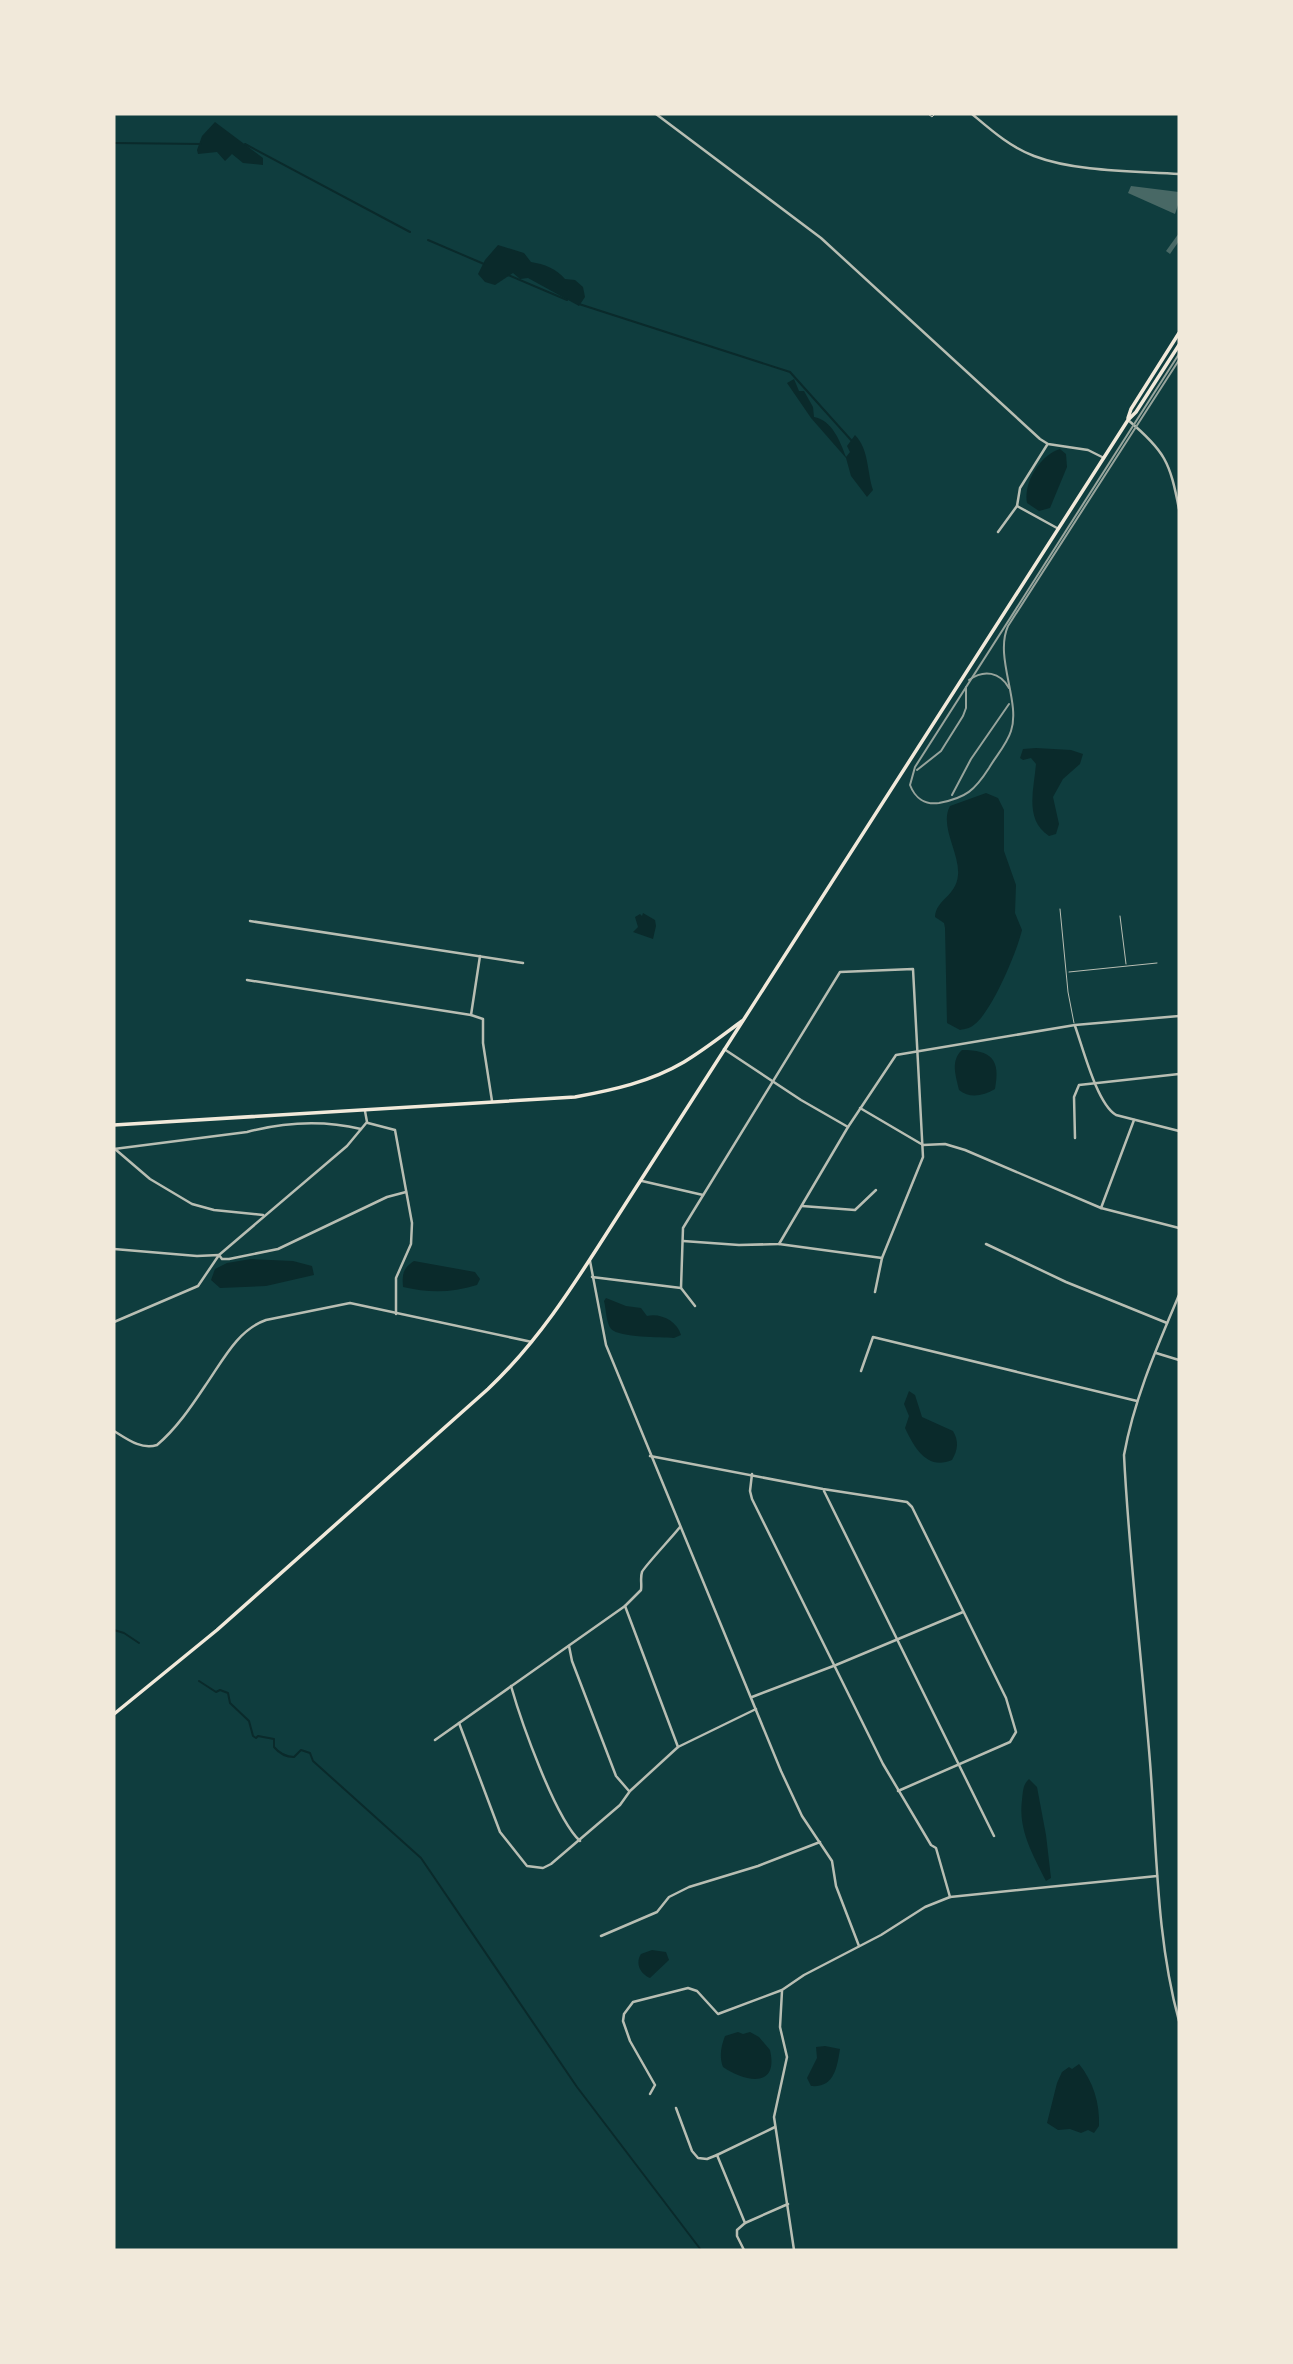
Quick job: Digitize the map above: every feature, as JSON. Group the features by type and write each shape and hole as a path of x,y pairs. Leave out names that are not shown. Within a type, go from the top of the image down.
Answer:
{"main road":[{"path":"1128,420 1131,409 1179,333"},
{"path":"114,1714 217,1630 488,1389 532,1342 589,1260 1128,420 1136,412 1179,345"},
{"path":"114,1125 575,1097 642,1081 684,1062 744,1019"}],"street":[{"path":"656,114 821,238 1011,415 1048,444 1088,450 1104,458"},
{"path":"972,114 998,137 1035,157 1079,166 1179,174"},
{"path":"1128,420 1150,439 1166,458 1179,509"},
{"path":"998,532 1017,506 1020,488 1048,444"},
{"path":"1017,506 1059,529"},
{"path":"250,921 523,964"},
{"path":"471,1015 480,956"},
{"path":"695,1306 681,1288 683,1228 841,972 913,969 923,1157 882,1258 875,1292"},
{"path":"247,980 484,1019 483,1043 492,1102"},
{"path":"779,1244 848,1127 896,1055 1074,1025 1179,1016"},
{"path":"1074,1025 1110,1112 1179,1131"},
{"path":"724,1049 848,1127"},
{"path":"1075,1138 1074,1097 1079,1084 1179,1074"},
{"path":"860,1108 923,1145 945,1144 965,1150 1101,1208 1179,1228"},
{"path":"365,1110 367,1122"},
{"path":"1101,1208 1134,1120"},
{"path":"114,1149 247,1132 267,1126 334,1122 361,1129"},
{"path":"114,1322 198,1286 219,1255 347,1146 367,1122"},
{"path":"367,1122 394,1130 412,1223 411,1244 396,1278 396,1314"},
{"path":"114,1149 150,1179 192,1204 214,1210 265,1216"},
{"path":"640,1180 703,1195"},
{"path":"802,1206 855,1210 876,1190"},
{"path":"114,1249 178,1255 219,1255 222,1259 229,1259 278,1249 387,1197 406,1192"},
{"path":"683,1241 739,1245 779,1244 882,1258"},
{"path":"986,1244 1066,1282 1167,1323"},
{"path":"589,1260 606,1345 797,1804 832,1861 836,1886 859,1946"},
{"path":"592,1277 681,1288"},
{"path":"1179,1295 1137,1401 1124,1455 1157,1876 1165,1957 1179,2021"},
{"path":"114,1431 137,1444 150,1447 157,1445 187,1413 222,1358 255,1324 350,1303 532,1342"},
{"path":"861,1371 873,1337 1137,1401"},
{"path":"1155,1353 1179,1360"},
{"path":"650,1456 823,1489 903,1501 912,1507 1006,1698 1016,1732 1010,1742 898,1791"},
{"path":"752,1474 752,1499 898,1791 931,1845 936,1848 950,1897"},
{"path":"823,1489 994,1836"},
{"path":"435,1740 625,1606 640,1590 641,1574 645,1566 659,1554 681,1526"},
{"path":"625,1606 678,1747"},
{"path":"752,1697 897,1641 963,1612"},
{"path":"569,1646 572,1661 616,1776 630,1791"},
{"path":"511,1686 552,1795 570,1832 580,1841"},
{"path":"459,1723 500,1832 521,1860 534,1868 543,1868 580,1841 678,1747 756,1709"},
{"path":"600,1936 657,1912 669,1897 689,1887 758,1866 820,1842"},
{"path":"650,2095 655,2085 630,2040 623,2021 624,2014 633,2002 688,1987 697,1991 718,2014 782,1990 804,1975 881,1935 925,1907 950,1897 1157,1876"},
{"path":"782,1990 780,2027 788,2057 774,2117 794,2250"},
{"path":"676,2108 692,2151 698,2158 707,2159 717,2155 775,2127"},
{"path":"717,2155 746,2223"},
{"path":"744,2250 737,2230 746,2223 788,2204"}],"lane":[{"path":"928,114 932,117 935,114"},
{"path":"1060,909 1074,1025"},
{"path":"1121,916 1126,966"},
{"path":"1067,973 1157,963"}],"water":[{"path":"215,122 263,158 263,165 243,163 232,154 225,161 217,152 198,154 202,136"},
{"path":"498,245 524,253 531,262 550,267 565,279 575,280 583,287 585,297 579,306 528,278 520,279 513,273 495,285 485,282 478,274 485,260"},
{"path":"794,379 799,391 804,391 813,407 814,417 826,422 830,427 846,457 850,452 847,446 855,435 860,441 873,490 867,497 851,476 846,458 811,418 787,383"},
{"path":"1060,449 1066,454 1067,467 1050,508 1039,511 1027,503 1030,479 1046,457"},
{"path":"1023,749 1071,750 1083,754 1080,764 1063,779 1053,797 1059,824 1056,834 1049,836 1036,822 1033,813 1036,764 1031,758 1020,758"},
{"path":"986,793 998,798 1004,810 1004,851 1016,885 1015,913 1022,930 1009,966 989,1007 973,1025 960,1030 947,1023 945,928 944,923 935,917 939,906 954,888 958,875 948,831 947,814 950,806"},
{"path":"643,913 655,920 653,939 633,932 638,927 635,917 640,914 642,916"},
{"path":"962,1050 980,1052 992,1058 996,1070 995,1089 977,1096 959,1090 955,1064"},
{"path":"251,1259 293,1261 312,1266 314,1275 266,1286 220,1288 211,1280 215,1269 227,1263"},
{"path":"414,1261 475,1272 480,1279 477,1285 449,1291 403,1287 404,1272"},
{"path":"606,1298 626,1306 641,1308 647,1316 668,1319 681,1335 674,1338 651,1337 616,1332 608,1323 604,1301"},
{"path":"909,1391 915,1395 922,1417 953,1431 957,1446 952,1460 943,1463 929,1460 913,1443 905,1428 909,1416 904,1404"},
{"path":"1029,1779 1037,1787 1046,1835 1051,1878 1046,1881 1036,1862 1022,1822 1023,1791"},
{"path":"652,1950 666,1952 669,1960 650,1978 641,1971 638,1961 641,1954"},
{"path":"750,2032 759,2037 770,2050 770,2071 765,2076 750,2078 723,2067 721,2051 725,2036"},
{"path":"816,2047 840,2049 836,2070 825,2084 811,2086 807,2078 817,2058"},
{"path":"1079,2064 1092,2085 1097,2101 1099,2126 1094,2133 1088,2130 1081,2133 1070,2129 1058,2130 1047,2123 1062,2072"}],"building":[{"path":"1131,186 1179,192 1175,214 1128,193"},
{"path":"1179,233 1179,241 1170,254 1166,251"}],"waterway":[{"path":"114,143 201,144"},
{"path":"245,144 410,232"},
{"path":"428,240 484,264"},
{"path":"508,275 567,300"},
{"path":"579,304 790,372 851,440"},
{"path":"114,1630 139,1643"},
{"path":"199,1681 216,1692 220,1690 228,1693 230,1703 249,1721 256,1738 258,1736 274,1739 274,1747 288,1756 294,1757 301,1750 310,1753 313,1761 421,1858 577,2087 701,2250"}],"tram line":[{"path":"1179,354 915,767 910,785 921,800 939,803 969,792 1004,745 1013,719 1004,651 1008,626 1179,360"},
{"path":"969,680 986,673 1001,678 1009,688"},
{"path":"917,770 941,751 963,716 966,708 966,687"},
{"path":"952,795 971,759 1009,704"}]}
